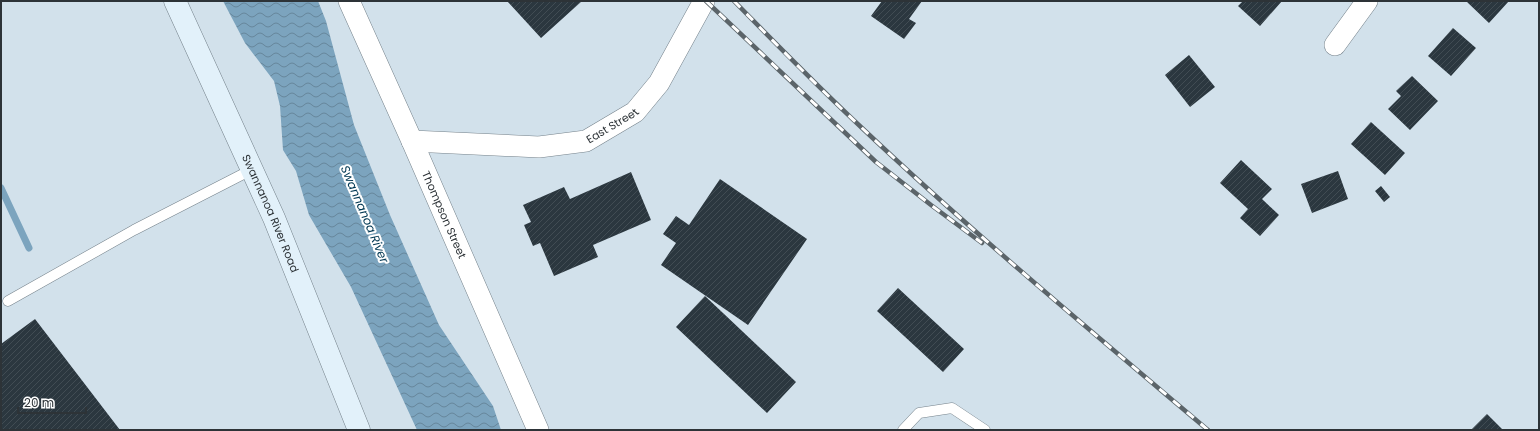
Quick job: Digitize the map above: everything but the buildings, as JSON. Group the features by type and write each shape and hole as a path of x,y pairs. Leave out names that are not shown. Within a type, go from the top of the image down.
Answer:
{"main road":[{"name":"Swannanoa River Road","path":"175,1 253,169 359,430"}],"street":[{"name":"Thompson Street","path":"349,1 412,141 538,430"},
{"name":"East Street","path":"412,141 539,147 586,141 635,112 659,83 704,1"},
{"path":"1335,45 1368,1"}],"lane":[{"path":"8,301 134,230 253,169"},
{"path":"903,430 919,413 952,408 984,430"}],"water":[{"name":"Swannanoa River","path":"223,1 318,1 326,21 354,125 390,215 439,325 493,406 501,430 417,430 351,287 309,215 296,171 283,150 280,106 274,81 245,43"}],"waterway":[{"path":"1,188 29,248"}],"railway":[{"path":"706,1 876,162 982,243"},
{"path":"734,1 829,97 946,206 1208,430"}]}
